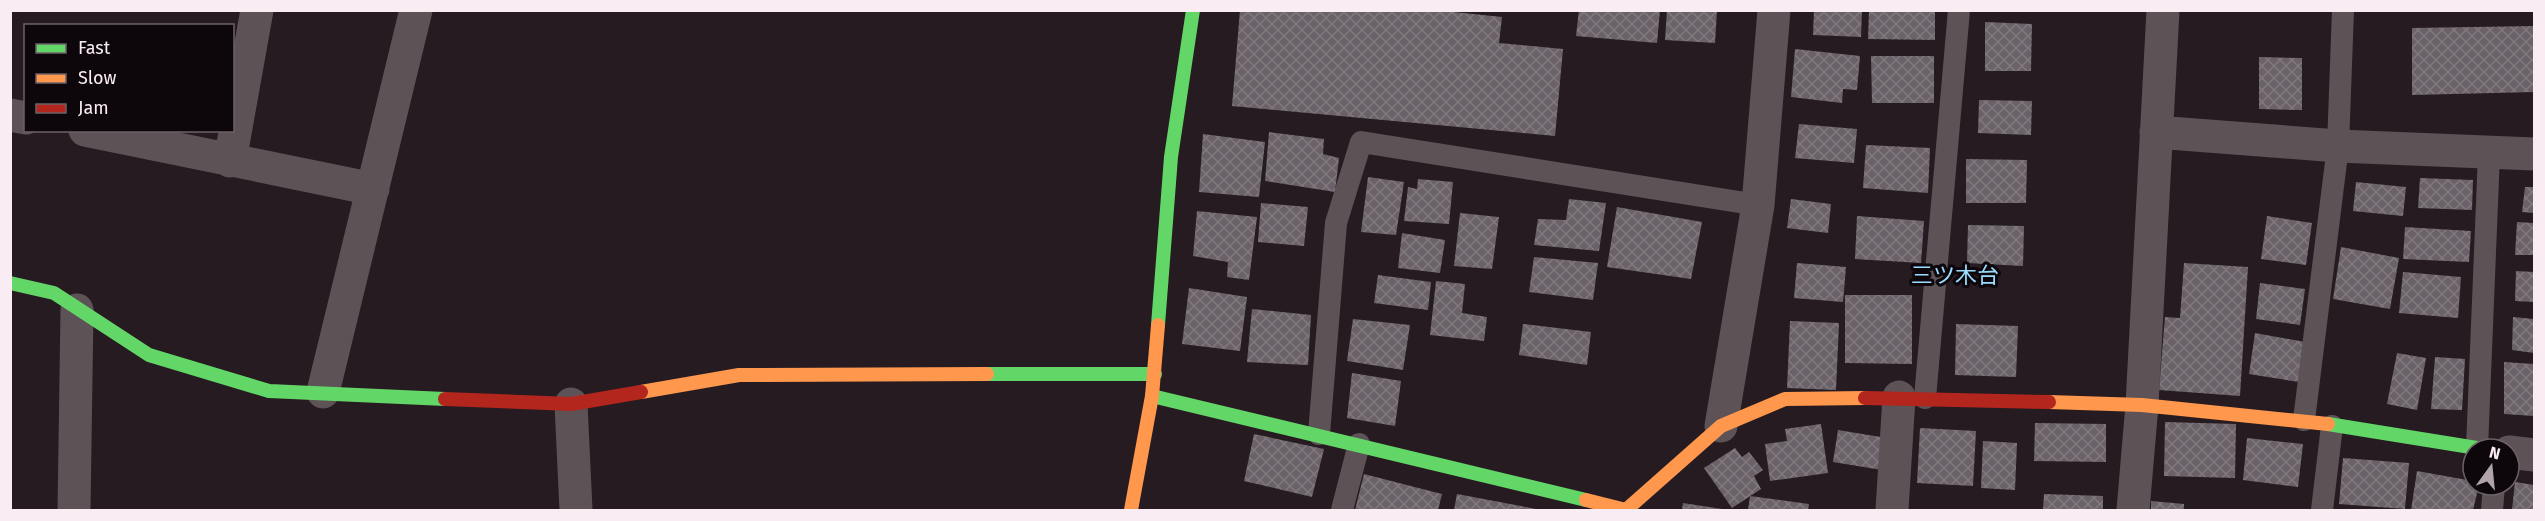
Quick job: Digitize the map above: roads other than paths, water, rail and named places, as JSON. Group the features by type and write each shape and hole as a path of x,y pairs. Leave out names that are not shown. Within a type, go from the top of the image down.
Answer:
{"street":[{"path":"230,161 257,10"},
{"path":"323,392 416,10"},
{"path":"1131,510 1155,374 1171,157 1193,10"},
{"path":"1721,426 1758,205 1774,10"},
{"path":"2133,510 2142,405 2163,10"},
{"path":"94,132 373,189"},
{"path":"2156,132 2338,146 2488,154 2535,154"},
{"path":"10,283 54,293 149,355 269,391 571,404 740,375 1155,374"},
{"path":"74,510 77,309"},
{"path":"1152,396 1319,434 1626,510 1721,426 1785,399 1912,397 2142,405 2304,420 2461,446"},
{"path":"1892,510 1912,397"},
{"path":"571,404 576,510"}],"lane":[{"path":"1912,397 1959,10"},
{"path":"2304,420 2338,146 2343,10"},
{"path":"1319,434 1336,223 1361,142 1758,205"},
{"path":"2480,437 2488,154"},
{"path":"2322,510 2332,426"},
{"path":"1342,510 1359,444"}],"district":[{"name":"三ツ木台","path":"1955,275"}]}
